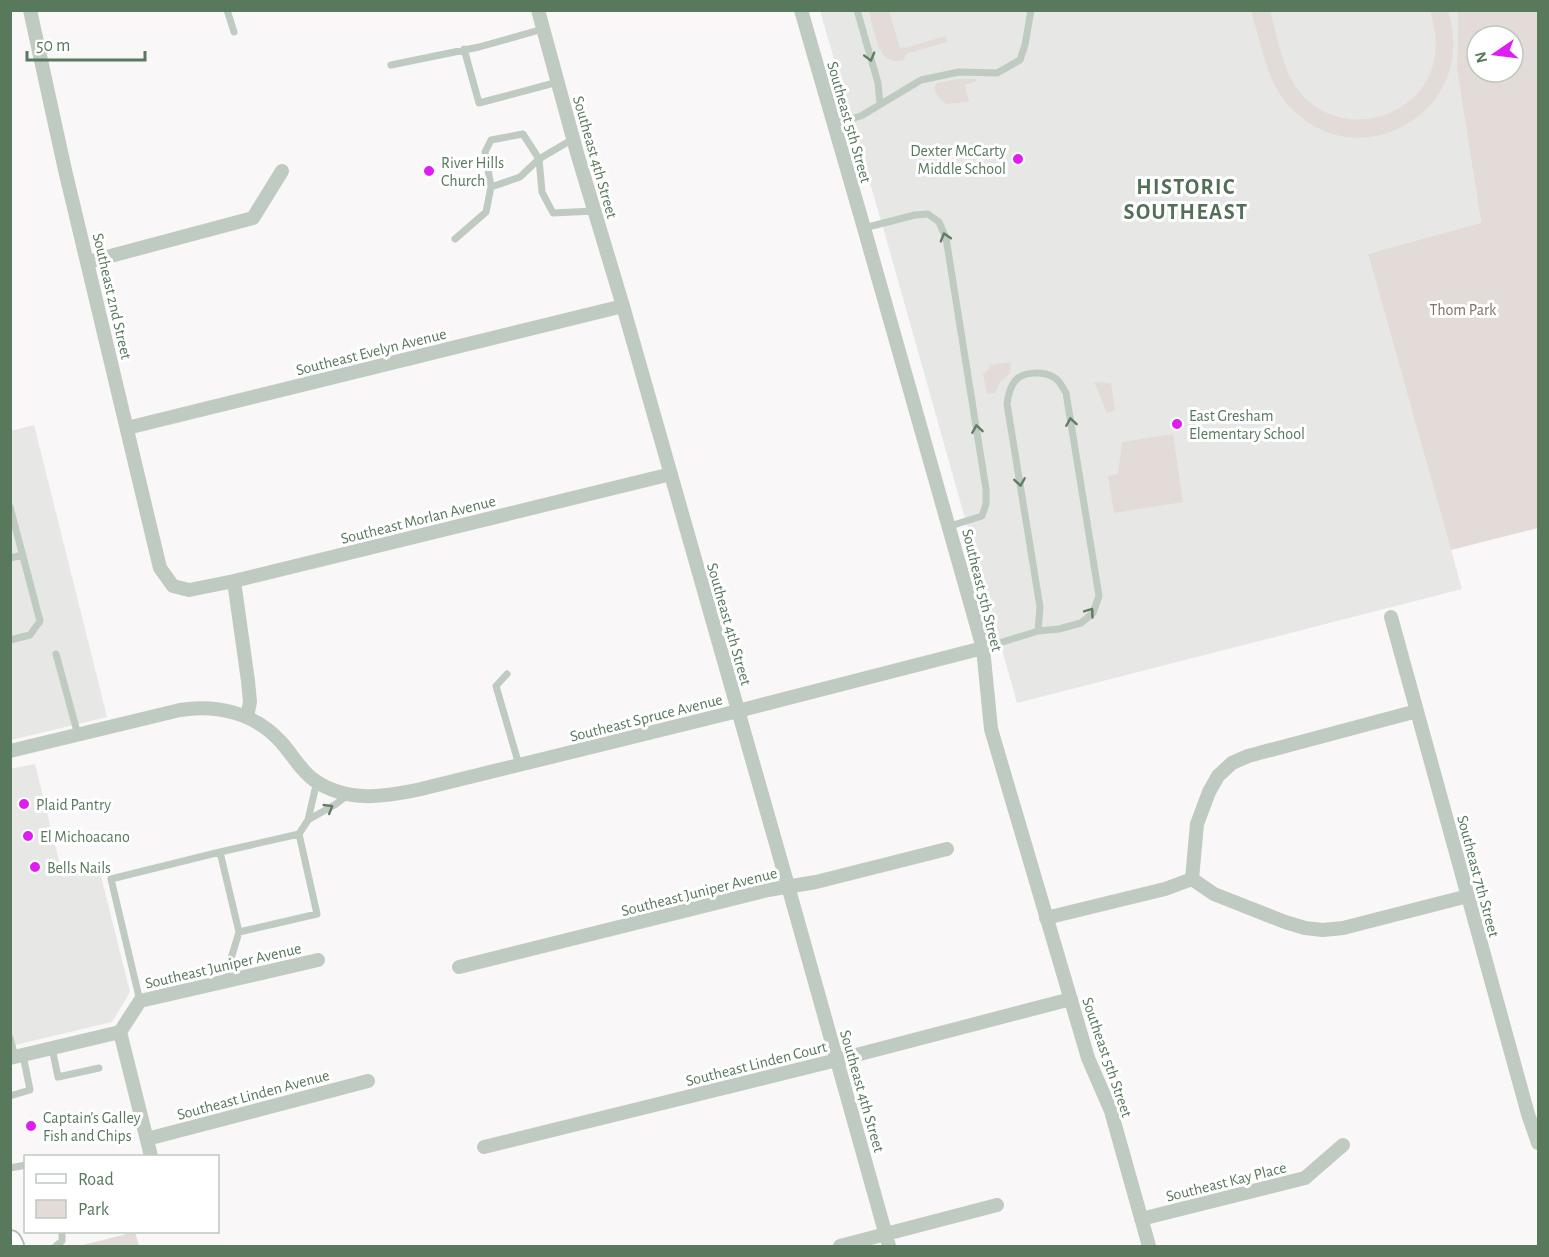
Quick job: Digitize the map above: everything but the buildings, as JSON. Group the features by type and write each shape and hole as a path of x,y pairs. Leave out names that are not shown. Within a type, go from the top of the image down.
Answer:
{"main road":[{"path":"10,1242 12,1246"}],"street":[{"name":"Southeast 2nd Street","path":"30,10 60,149 160,568 172,586"},
{"name":"Southeast 4th Street","path":"538,10 887,1240"},
{"name":"Southeast 5th Street","path":"801,10 983,648 991,729 1088,1058 1111,1111 1149,1246"},
{"path":"88,262 253,218 282,171"},
{"name":"Southeast Evelyn Avenue","path":"128,428 622,306"},
{"name":"Southeast Morlan Avenue","path":"172,586 189,590 234,581 671,474"},
{"path":"234,581 248,681 250,702 247,717"},
{"name":"Southeast 7th Street","path":"1391,617 1528,1114 1539,1143"},
{"name":"Southeast Spruce Avenue","path":"317,781 349,794 364,796 378,797 421,789 983,648"},
{"path":"10,752 190,709 213,708 247,717 262,726 281,741 303,771 317,781"},
{"path":"1192,879 1197,824 1209,792 1218,776 1232,763 1248,756 1417,711"},
{"name":"Southeast Juniper Avenue","path":"459,967 947,849"},
{"path":"1046,918 1165,889 1192,879"},
{"path":"1192,879 1214,894 1285,922 1323,930 1343,928 1468,896"},
{"name":"Southeast Juniper Avenue","path":"120,1032 140,1001 318,960"},
{"name":"Southeast Linden Court","path":"484,1147 837,1060 1071,999"},
{"path":"16,1057 120,1032 151,1155"},
{"name":"Southeast Linden Avenue","path":"147,1139 368,1081"},
{"name":"Southeast Kay Place","path":"1141,1219 1305,1178 1343,1144"},
{"path":"840,1246 887,1240 998,1205"}],"lane":[{"path":"227,10 234,32"},
{"path":"857,10 878,83 879,104"},
{"path":"833,124 861,116 921,80 959,72 996,73 1020,60 1031,10"},
{"path":"391,65 479,47 543,29"},
{"path":"465,49 479,103 558,82"},
{"path":"455,239 486,212 491,187 485,152 491,140 523,134 539,159 542,192 553,213 594,211"},
{"path":"491,187 520,177 539,159 573,139"},
{"path":"864,228 915,215 928,214 939,222 946,238 986,489 986,504 981,516 950,526"},
{"path":"983,648 1038,631 1059,629 1081,623 1093,613 1099,596 1066,393 1056,379 1043,373 1028,374 1016,380 1009,392 1007,404 1040,607 1038,631"},
{"path":"10,507 40,621 30,635 10,640"},
{"path":"10,558 23,555"},
{"path":"56,654 78,735"},
{"path":"507,675 496,686 519,765"},
{"path":"140,1001 111,879 299,834 308,820 317,781"},
{"path":"308,820 349,794"},
{"path":"239,932 317,914 299,834"},
{"path":"220,852 239,932 224,982"},
{"path":"10,1038 30,1090 10,1096"},
{"path":"52,1048 58,1077 99,1068"},
{"path":"56,1246 62,1241 62,1233"}],"shaded area":[{"name":"East Gresham Elementary School","path":"820,11 1458,11 1457,70 1481,224 1368,254 1462,589 1017,703"},
{"path":"34,425 107,717 11,740 10,431"},
{"path":"35,764 63,877 99,868 130,992 112,1022 11,1046 10,769"}],"green space":[{"path":"869,11 889,11 900,48 946,36 947,42 906,54 904,60 892,60 883,55 878,46"},
{"path":"1251,11 1270,11 1286,67 1303,96 1320,110 1340,117 1361,119 1381,116 1400,108 1416,95 1428,77 1435,56 1435,33 1430,11 1448,11 1450,17 1453,47 1447,79 1425,110 1410,122 1393,131 1356,138 1336,135 1312,125 1298,115 1281,96 1267,66"},
{"name":"Thom Park","path":"1458,11 1538,11 1538,528 1451,550 1368,254 1481,223 1457,70"},
{"path":"958,79 976,79 965,85 969,101 946,104 937,95 935,86 937,83"},
{"path":"1011,362 1010,373 1000,382 995,393 987,394 983,374 990,363 991,365"},
{"path":"1094,382 1111,383 1115,410 1107,413"},
{"path":"1173,434 1183,502 1114,513 1108,476 1118,474 1122,442"},
{"path":"135,1233 139,1246 79,1246"}],"place":[{"name":"Dexter McCarty Middle School","path":"1018,159"},
{"name":"River Hills Church","path":"429,171"},
{"name":"East Gresham Elementary School","path":"1177,424"},
{"name":"Plaid Pantry","path":"24,804"},
{"name":"El Michoacano","path":"28,836"},
{"name":"Bells Nails","path":"35,867"},
{"name":"Captain's Galley Fish and Chips","path":"31,1126"}],"district":[{"name":"HISTORIC SOUTHEAST","path":"1186,198"}]}
